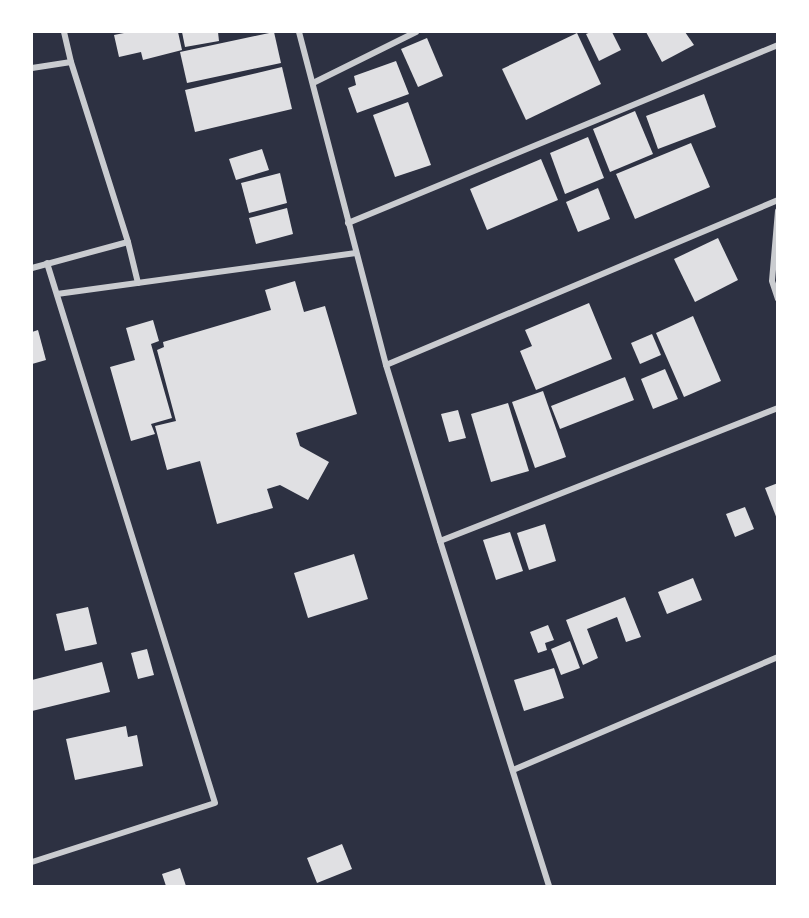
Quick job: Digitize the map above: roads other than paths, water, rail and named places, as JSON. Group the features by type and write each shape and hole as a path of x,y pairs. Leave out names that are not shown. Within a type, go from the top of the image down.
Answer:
{"street":[{"path":"64,32 71,62 128,242 138,283"},
{"path":"299,32 386,366 549,886"},
{"path":"313,83 416,32"},
{"path":"348,223 777,45"},
{"path":"32,68 71,62"},
{"path":"386,366 777,200"},
{"path":"777,211 772,281 777,299"},
{"path":"32,268 128,242"},
{"path":"57,294 356,253"},
{"path":"32,862 215,803 47,263"},
{"path":"440,541 777,408"},
{"path":"513,770 777,657"}]}
